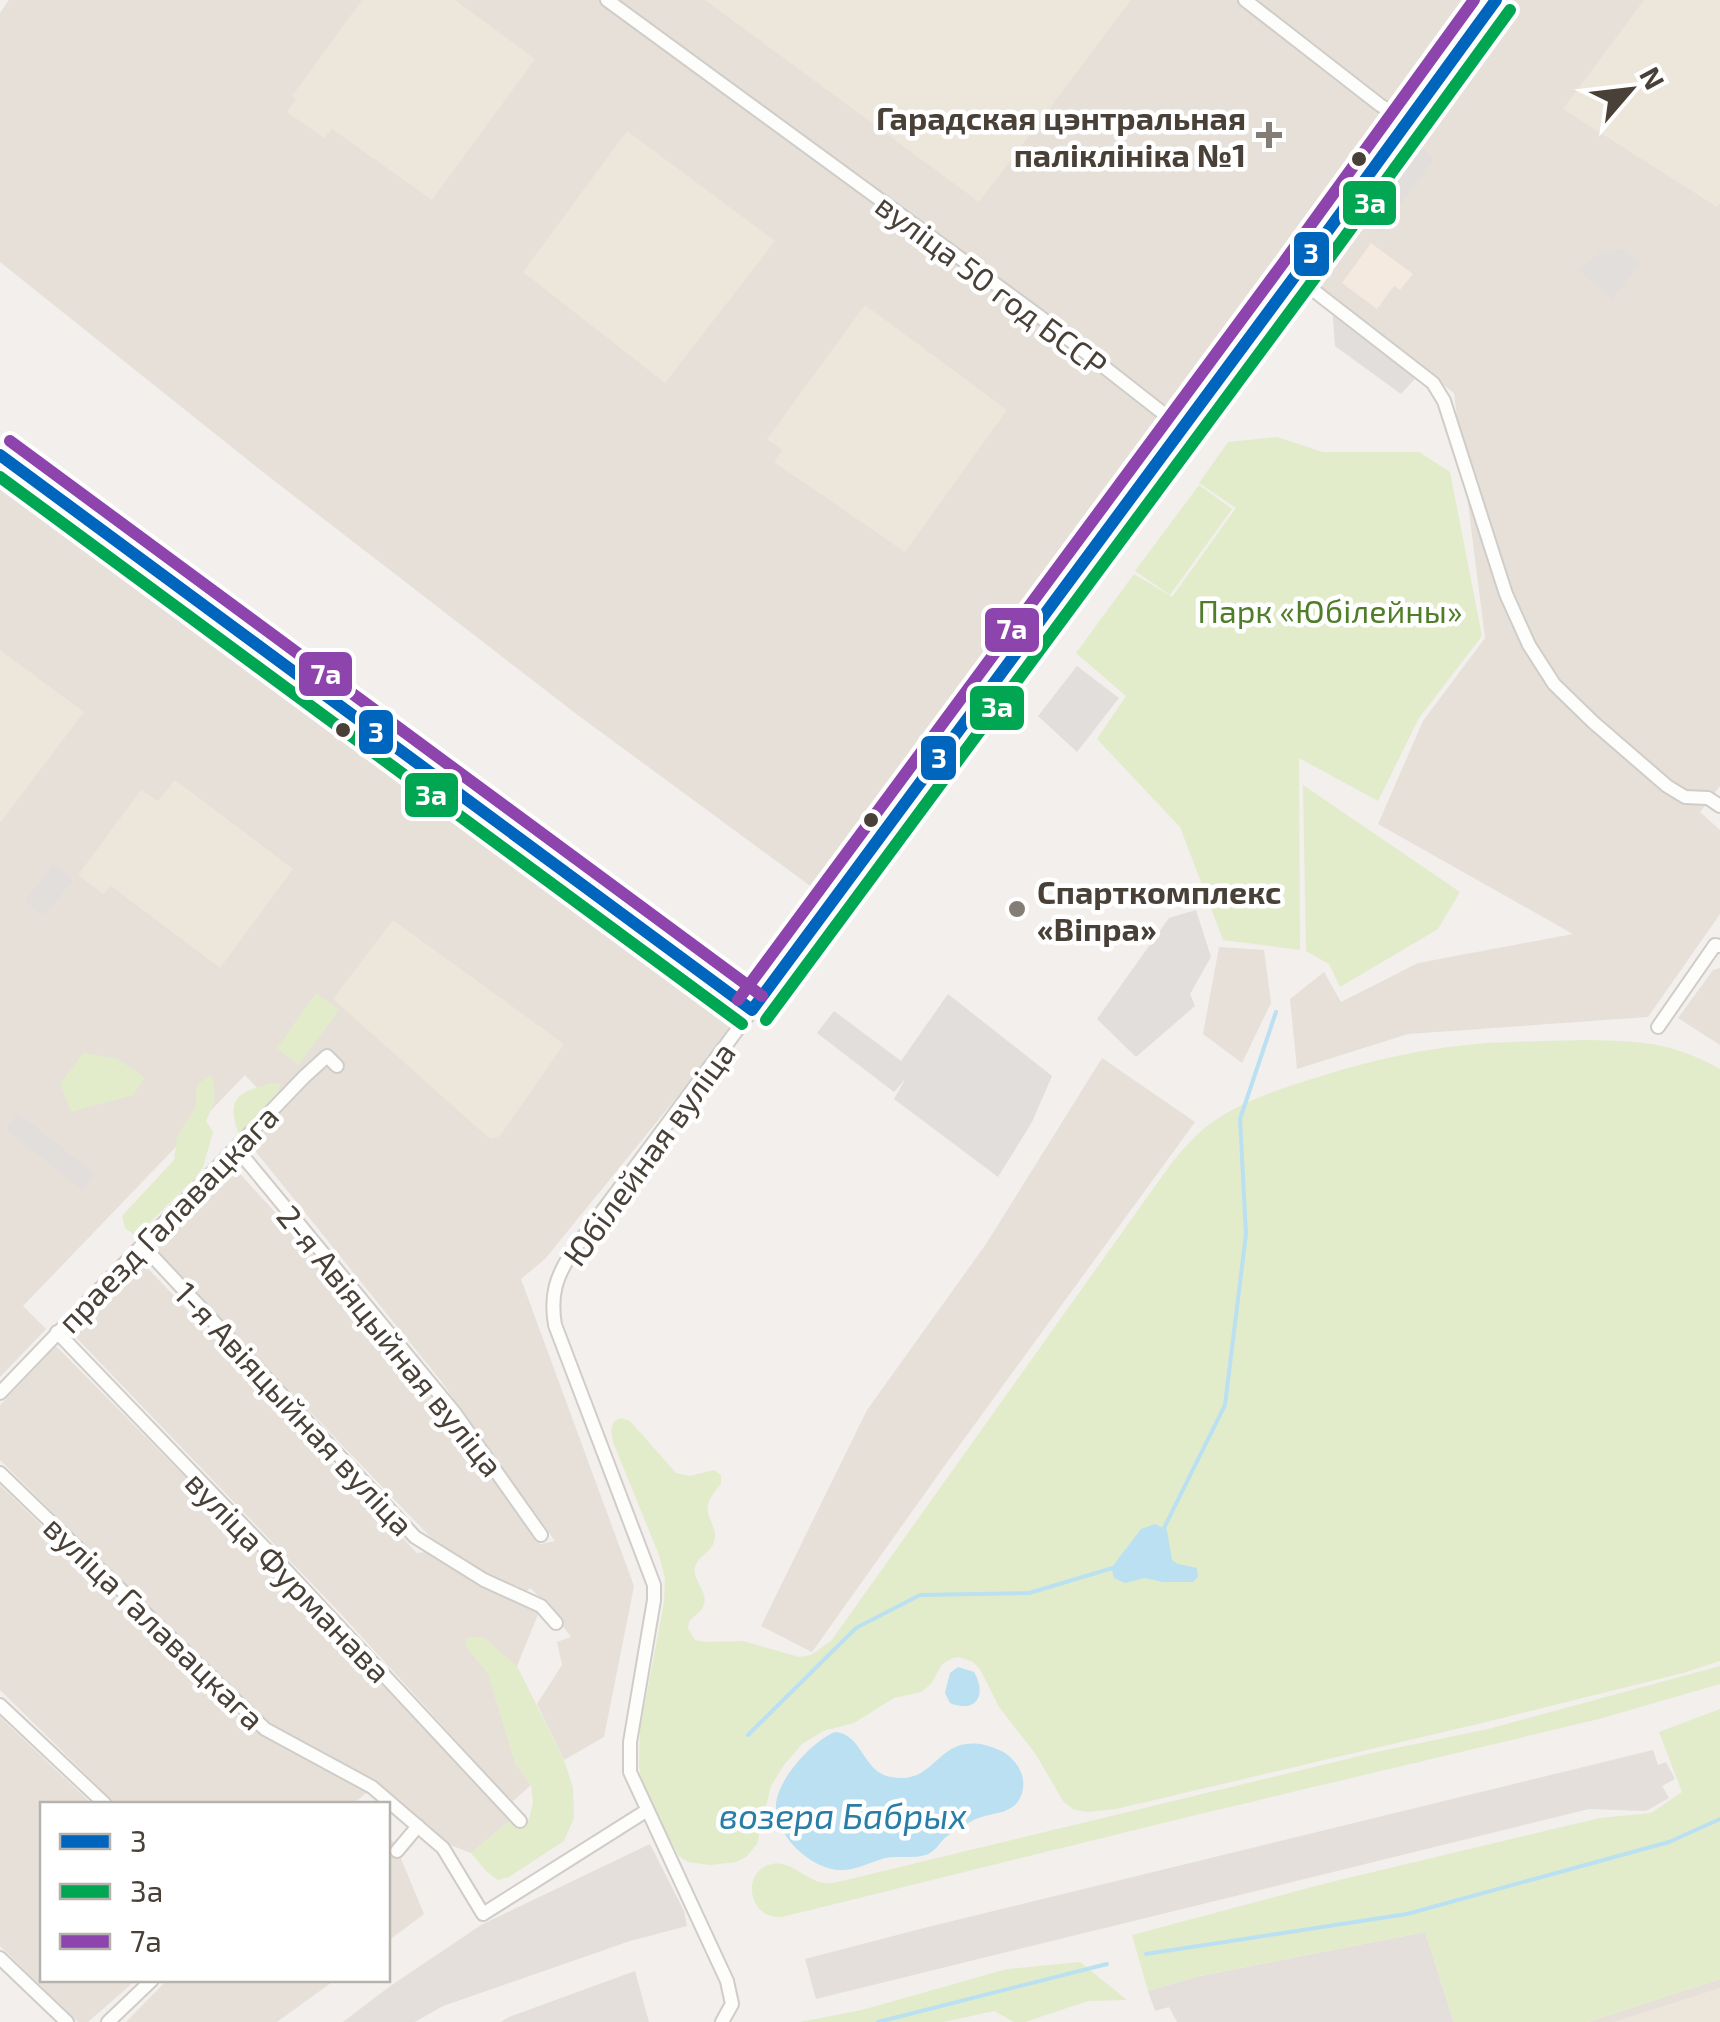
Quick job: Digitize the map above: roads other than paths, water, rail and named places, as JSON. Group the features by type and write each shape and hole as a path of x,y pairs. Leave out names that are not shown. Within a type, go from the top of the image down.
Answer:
{"main road":[{"name":"Юбілейная вуліца","path":"752,1010 1496,0"},
{"path":"0,455 752,1010"}],"street":[{"name":"вуліца 50 год БССР","path":"607,0 1040,316 1182,428"},
{"path":"1245,0 1380,105 1406,120"},
{"path":"1295,276 1432,383 1444,400 1506,594 1529,645 1554,684 1667,786 1685,797 1708,798 1720,806"},
{"path":"1658,1027 1718,943"},
{"name":"Юбілейная вуліца","path":"646,1810 630,1772 629,1753 654,1585 555,1325 553,1293 560,1270 572,1252 752,1010"},
{"name":"праезд Галавацкага","path":"0,1393 326,1056 337,1066"},
{"name":"2-я Авіяцыйная вуліца","path":"237,1150 454,1412 541,1535"},
{"name":"1-я Авіяцыйная вуліца","path":"142,1245 415,1537 484,1580 541,1606 556,1623"},
{"name":"вуліца Фурманава","path":"57,1332 520,1821"},
{"name":"вуліца Галавацкага","path":"0,1473 265,1730 372,1787 390,1802"},
{"path":"0,1705 103,1802"},
{"name":"вуліца Галавацкага","path":"390,1802 448,1855 483,1914 646,1810"},
{"path":"646,1810 728,1981 732,2004 722,2022"},
{"path":"397,1851 418,1826"},
{"path":"0,1958 67,2022"},
{"path":"108,2022 150,1982"}],"water":[{"path":"1155,1524 1167,1530 1172,1560 1197,1568 1198,1577 1193,1582 1145,1578 1125,1583 1114,1578 1115,1563 1141,1529"},
{"path":"958,1667 974,1672 980,1688 977,1700 967,1706 950,1703 945,1693 950,1673"},
{"name":"возера Бабрых","path":"835,1732 851,1739 874,1768 891,1777 918,1774 956,1747 992,1747 1018,1766 1023,1779 1022,1793 1014,1806 972,1821 925,1855 885,1858 847,1870 830,1868 807,1858 788,1839 776,1806 782,1785 797,1763"}],"waterway":[{"path":"1163,1530 1225,1405 1246,1234 1240,1119 1276,1012"},
{"path":"748,1735 856,1628 920,1595 1029,1593 1116,1567"},
{"path":"1146,1954 1407,1914 1669,1842 1720,1819"},
{"path":"878,2022 1107,1964"}],"place":[{"name":"Гарадская цэнтральная паліклініка №1","path":"1269,135"},
{"name":"Спарткомплекс «Віпра»","path":"1017,909"}],"park label":[{"name":"Парк «Юбілейны»","path":"1330,610"}]}
